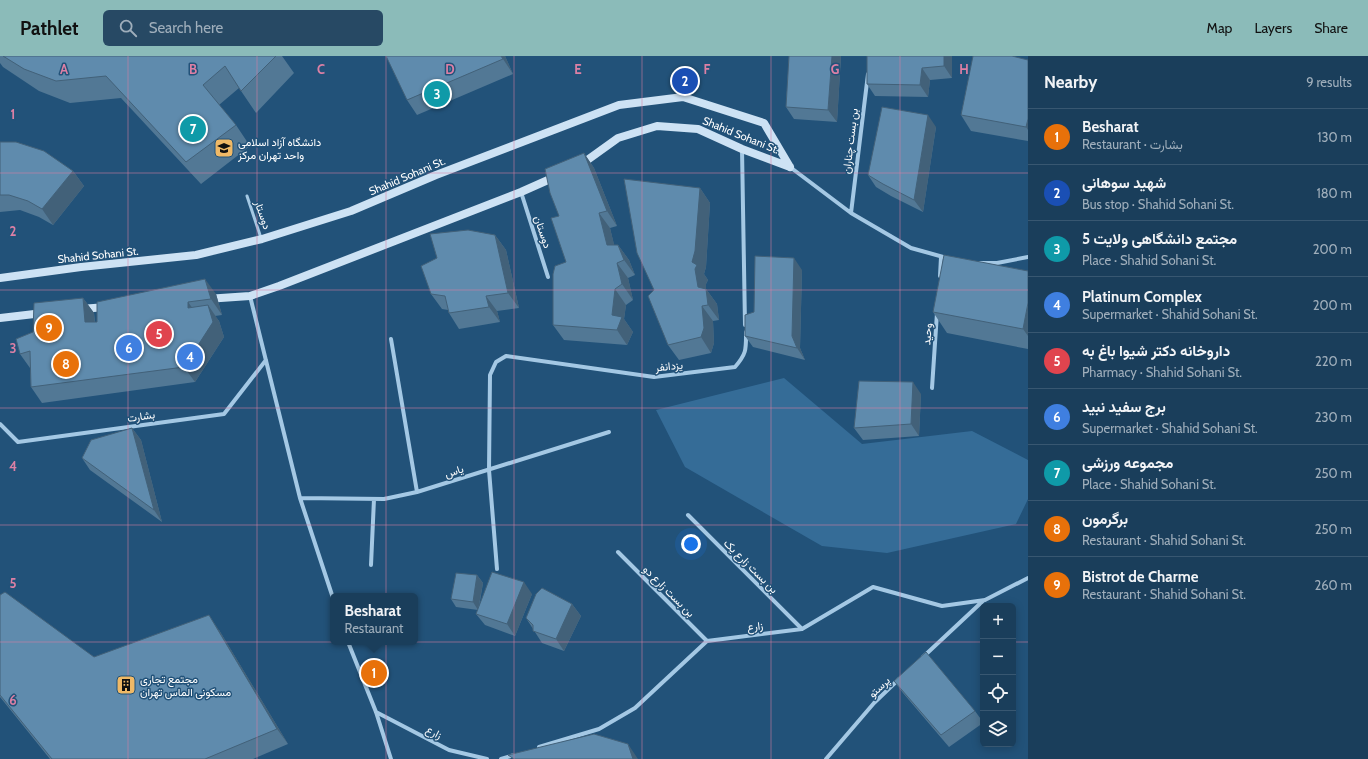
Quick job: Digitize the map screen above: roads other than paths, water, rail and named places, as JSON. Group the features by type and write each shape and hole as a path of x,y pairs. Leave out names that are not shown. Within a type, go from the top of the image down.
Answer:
{"main road":[{"name":"Shahid Sohani St.","path":"0,278 81,267 196,255 262,239 351,211 436,175 619,105 683,97 764,123 790,167"},
{"name":"Shahid Sohani St.","path":"194,300 250,296 279,286 521,192 578,167 618,138 657,126 698,129 742,149 790,167"},
{"path":"75,309 115,306"},
{"path":"0,318 52,312"}],"street":[{"name":"بن بست چناران","path":"850,213 868,72"},
{"name":"یزدانفر","path":"497,569 489,470 490,375 496,362 506,356 654,377 735,366 744,357 746,347 742,149"},
{"name":"Shahid Sohani St.","path":"790,167 850,213 911,248 953,260"},
{"name":"دوستان","path":"521,192 548,277"},
{"path":"940,280 941,257"},
{"path":"974,262 997,263 1028,257"},
{"path":"250,296 300,498 331,593"},
{"name":"وحید","path":"932,388 938,311"},
{"path":"391,339 417,492"},
{"name":"بشارت","path":"0,424 18,442 224,414 266,360"},
{"name":"یاس","path":"300,498 384,499 417,492 609,432"},
{"path":"371,565 374,499"},
{"name":"بن بست زارع یک","path":"688,516 802,629"},
{"name":"بن بست زارع دو","path":"618,552 707,641"},
{"name":"زارع","path":"707,641 802,629 873,587 942,606 985,600 1028,578"},
{"path":"920,660 985,600"},
{"path":"531,750 599,729 635,708 707,641"},
{"path":"349,645 376,712 391,759"},
{"name":"پرستو","path":"826,759 844,736 874,703 903,676"},
{"name":"زارع","path":"376,712 449,750 487,759"},
{"path":"501,759 516,754"}],"lane":[{"name":"دوستار","path":"247,196 262,239"}],"place":[{"name":"شهید سوهانی","path":"685,81"},
{"name":"مجتمع دانشگاهی ولایت 5","path":"437,94"},
{"name":"مجموعه ورزشی","path":"193,129"},
{"name":"دانشگاه آزاد اسلامی واحد تهران مرکز","path":"224,148"},
{"name":"Bistrot de Charme","path":"49,328"},
{"name":"داروخانه دکتر شیوا باغ به","path":"159,334"},
{"name":"برج سفید نبید","path":"129,348"},
{"name":"Platinum Complex","path":"190,357"},
{"name":"برگرمون","path":"66,364"},
{"name":"Besharat","path":"374,673"},
{"name":"مجتمع تجاری مسکونی الماس تهران","path":"126,685"}]}
